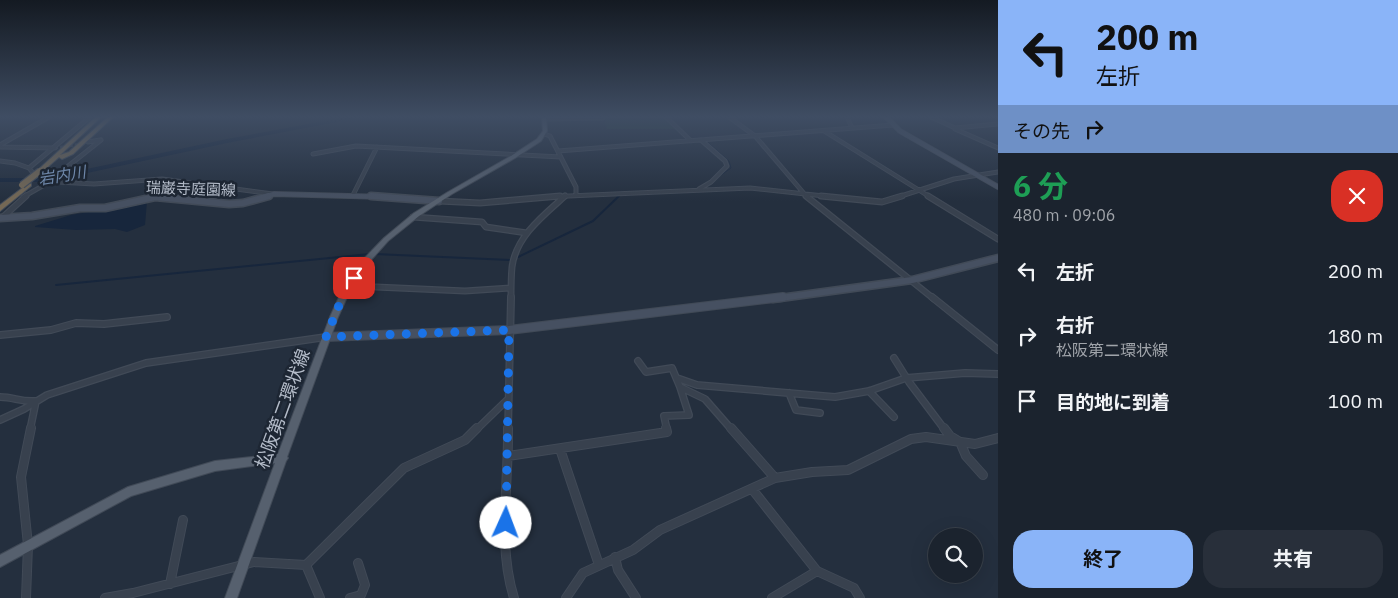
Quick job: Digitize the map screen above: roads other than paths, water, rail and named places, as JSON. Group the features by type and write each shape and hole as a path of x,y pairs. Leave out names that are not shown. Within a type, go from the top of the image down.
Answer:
{"highway":[{"path":"44,173 72,145"},
{"path":"0,203 44,173 75,145"},
{"path":"62,157 79,145"},
{"path":"0,209 25,185"}],"main road":[{"name":"松阪第二環状線","path":"231,598 326,337 347,289 372,253 390,235 413,217 533,145"},
{"path":"0,561 128,492 215,466 283,458"}],"street":[{"path":"30,168 58,145"},
{"path":"0,161 30,168 33,173 62,171 95,145"},
{"path":"555,145 576,187 576,194"},
{"path":"558,151 631,145"},
{"path":"700,190 727,166 725,161 709,145"},
{"path":"762,145 805,195 998,350"},
{"path":"848,145 998,239"},
{"path":"926,145 998,187"},
{"path":"0,146 55,148"},
{"path":"313,154 356,146 561,157"},
{"path":"353,195 377,147"},
{"path":"439,201 480,203 576,194 750,188 882,202 954,179 998,172"},
{"path":"44,173 53,180 94,184 162,179 274,194"},
{"path":"1,219 23,197 53,180"},
{"name":"瑞巌寺庭園線","path":"1,219 80,208 105,208 141,199 155,198 212,204 243,203 274,194 353,195 439,201"},
{"path":"514,598 507,575 505,540 511,288 516,250 527,233 566,196"},
{"path":"413,217 482,222 486,227 527,233"},
{"path":"0,420 24,409 47,394 146,363 326,337 509,330 784,298 912,280 998,258"},
{"path":"376,287 465,291 511,288"},
{"path":"0,335 51,330 76,323 104,324 166,317"},
{"path":"894,358 906,378 950,436 960,442 966,456 983,475"},
{"path":"508,456 667,432 664,416 689,415 677,378 672,368 646,372 638,361"},
{"path":"677,378 697,385 835,397 869,391 906,378 964,373 998,374"},
{"path":"680,387 705,399 775,478"},
{"path":"869,391 894,418"},
{"path":"789,393 796,410 820,413"},
{"path":"0,397 11,397 22,402 36,401"},
{"path":"105,598 170,584 254,562 306,565 404,468 428,459 465,440 507,400"},
{"path":"26,598 28,545 21,477 36,401"},
{"path":"566,598 583,573 633,550 660,530 775,478 812,472 848,470 911,439 926,437 975,444 998,438"},
{"path":"560,449 599,565"},
{"path":"752,489 817,571 854,588 860,598"},
{"path":"170,584 183,520"},
{"path":"615,557 618,570 636,598"},
{"path":"350,598 361,595 365,585 358,563"},
{"path":"306,565 320,598"},
{"path":"772,598 817,571"}],"water":[{"path":"147,201 145,225 127,232 115,229 76,230 35,227 71,215 94,211 113,211 128,205"}],"waterway":[{"name":"岩内川","path":"0,180 45,180 209,145"},
{"path":"625,195 697,192 731,168 729,161 711,145"},
{"path":"518,257 593,221 619,196"},
{"path":"56,285 370,254"},
{"path":"375,254 510,260"}],"tunnel":[{"path":"55,148 76,145"}]}
